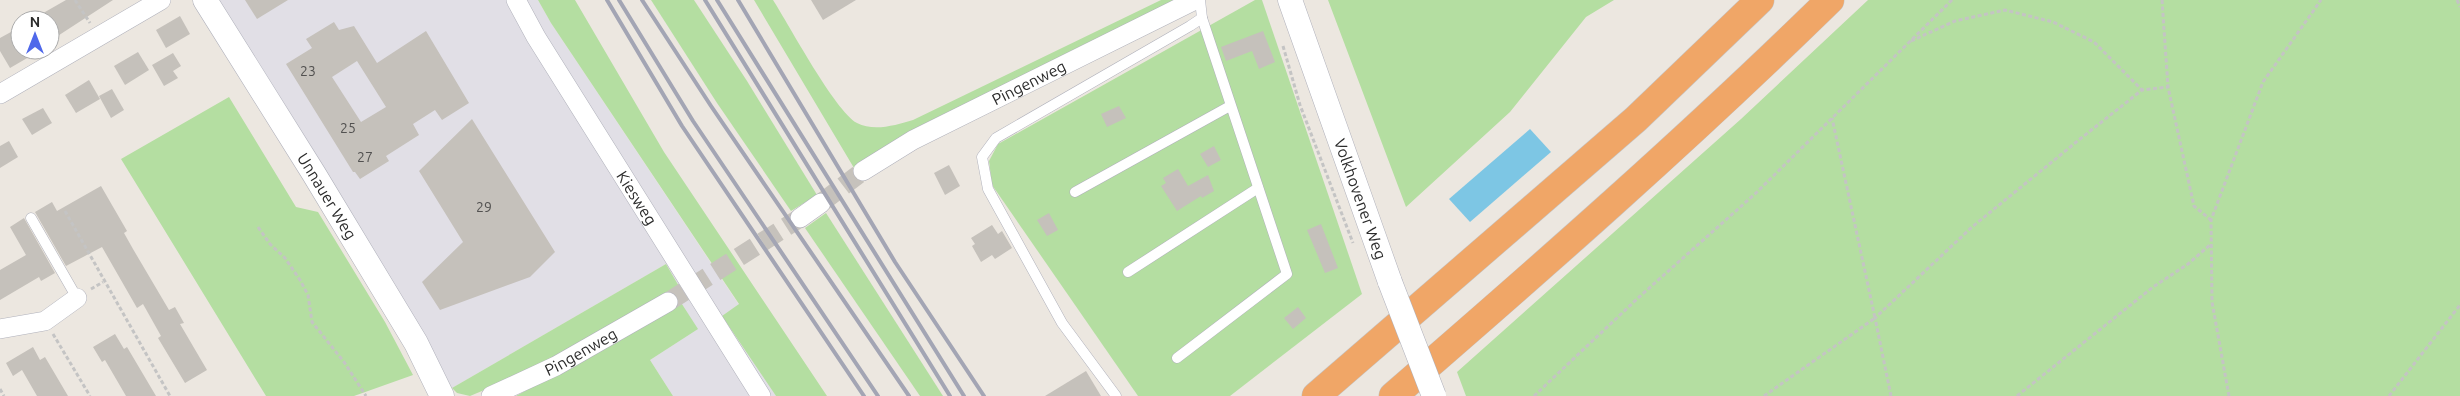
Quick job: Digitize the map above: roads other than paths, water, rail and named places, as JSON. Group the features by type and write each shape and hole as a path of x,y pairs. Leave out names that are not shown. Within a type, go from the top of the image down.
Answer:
{"highway":[{"path":"1316,396 1636,119 1760,0"},
{"path":"1393,396 1598,217 1735,92 1830,0"}],"street":[{"path":"0,94 161,0"},
{"name":"Unnauer Weg","path":"205,0 314,174 416,343 442,396"},
{"name":"Kiesweg","path":"516,0 536,37 761,396"},
{"name":"Pingenweg","path":"863,171 914,140 1195,0"},
{"name":"Volkhovener Weg","path":"1290,0 1390,282 1434,396"},
{"path":"800,218 821,203"},
{"path":"0,329 45,321 77,298"},
{"name":"Pingenweg","path":"490,396 556,366 668,302"}],"lane":[{"path":"1177,358 1287,274 1202,18 1200,0"},
{"path":"1116,396 1062,323 988,189 982,157 996,138 1202,18"},
{"path":"1075,192 1230,106"},
{"path":"1128,272 1258,188"},
{"path":"31,218 77,298"}],"water":[{"path":"1530,129 1551,152 1470,222 1449,199"}],"tunnel":[{"path":"821,203 863,171"},
{"path":"668,302 800,218"}],"railway":[{"path":"607,0 682,126 864,396"},
{"path":"619,0 693,121 878,396"},
{"path":"642,0 711,106 909,396"},
{"path":"705,0 950,396"},
{"path":"717,0 964,396"},
{"path":"738,0 895,262 984,396"}]}
